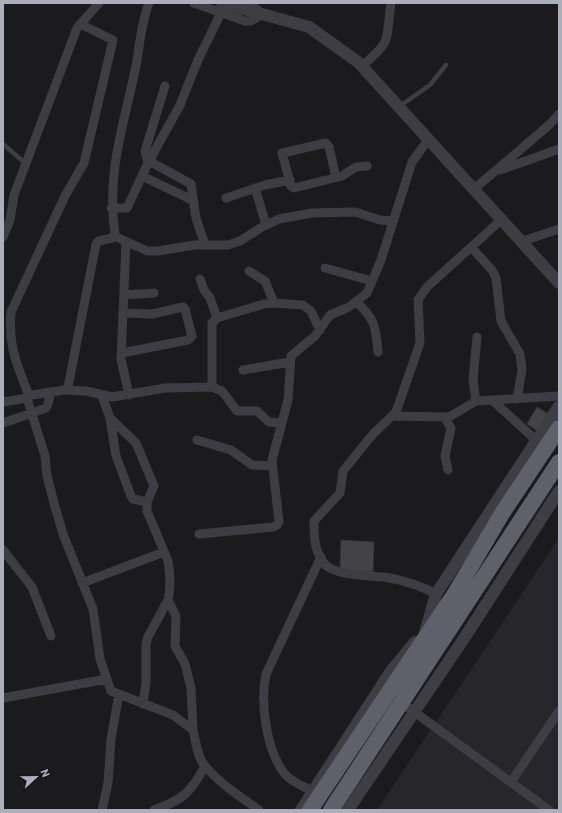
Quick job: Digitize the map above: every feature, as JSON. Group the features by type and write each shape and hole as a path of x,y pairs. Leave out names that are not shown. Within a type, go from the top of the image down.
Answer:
{"highway":[{"path":"310,810 468,571 503,512 559,428"},
{"path":"331,810 408,708 481,581 559,462"}],"street":[{"path":"3,237 10,220 14,195 77,28 99,3"},
{"path":"114,236 111,208 114,160 136,65 144,16 149,3"},
{"path":"194,3 221,8 248,7 261,15 309,27 362,66 500,220 559,283"},
{"path":"362,66 385,45 388,39 391,3"},
{"path":"111,208 127,208 149,162 180,105 221,8"},
{"path":"221,8 251,21 261,15"},
{"path":"80,24 113,40 84,163 66,196 11,312 11,346 33,412 45,456 47,476 54,503 82,583 93,609 100,659 111,691 173,716 193,730"},
{"path":"165,86 145,151 149,162 191,184 192,200 205,245"},
{"path":"473,190 559,114"},
{"path":"199,534 277,525 280,519 272,466 288,400 291,356 304,347 320,330 330,315 349,307 367,293 381,260 392,221 412,162 428,140"},
{"path":"336,177 329,147 324,143 282,152 291,186 294,188 336,177 346,174 356,167 367,166"},
{"path":"494,172 559,149"},
{"path":"142,176 192,200"},
{"path":"226,198 255,188 290,180"},
{"path":"255,188 266,225"},
{"path":"114,236 147,252 205,245 228,245 240,241 266,225 295,215 346,211 362,213 382,221 392,221"},
{"path":"436,594 422,586 390,578 344,573 324,563 315,546 314,521 340,493 343,471 373,434 396,412 420,344 418,300 427,287 500,220"},
{"path":"520,242 559,229"},
{"path":"65,390 68,387 96,244 114,236"},
{"path":"126,243 122,368 129,395"},
{"path":"471,247 492,270 496,278 501,321 520,354 522,370 517,399"},
{"path":"325,268 372,281"},
{"path":"249,271 265,281 274,303"},
{"path":"200,279 204,290 210,298 217,318"},
{"path":"124,295 154,293"},
{"path":"356,302 368,312 373,320 376,329 378,352"},
{"path":"212,387 212,322 217,318 247,308 274,303 303,305 307,307 320,330"},
{"path":"122,353 188,340 192,336 185,309 183,307 152,314 124,313"},
{"path":"476,401 473,380 477,337"},
{"path":"243,370 290,362"},
{"path":"3,402 65,390 86,391 102,396 112,397 166,388 212,387 222,391 237,411 257,411 269,422 282,423"},
{"path":"3,423 46,408 51,392"},
{"path":"102,396 110,418 116,456 131,496 133,499 147,502"},
{"path":"392,416 444,418 453,416 476,401 559,396"},
{"path":"492,400 537,441"},
{"path":"301,810 391,671 424,637 436,594 559,406"},
{"path":"110,418 131,437 139,449 154,486 147,502 147,511 169,568 170,593 168,600 148,637 146,644 146,682 142,704"},
{"path":"444,418 451,428 446,456 448,470"},
{"path":"197,440 230,450 252,465 272,466"},
{"path":"348,810 408,708 559,491"},
{"path":"3,550 32,587 51,636"},
{"path":"82,583 164,552"},
{"path":"312,791 293,781 284,773 276,758 263,711 263,688 266,674 321,557"},
{"path":"168,600 176,616 175,646 185,664 191,688 193,730 197,748 205,766 232,790 259,810"},
{"path":"3,698 107,679"},
{"path":"104,809 108,783 111,739 119,694"},
{"path":"408,708 549,810"},
{"path":"512,782 559,711"},
{"path":"154,810 186,795 194,786 205,766"}],"lane":[{"path":"399,107 430,85 446,65"},
{"path":"3,144 26,164"}],"shaded area":[{"path":"559,538 559,810 377,810"}],"building":[{"path":"537,407 550,415 539,432 527,424"},
{"path":"341,540 374,542 373,572 340,570"}]}
